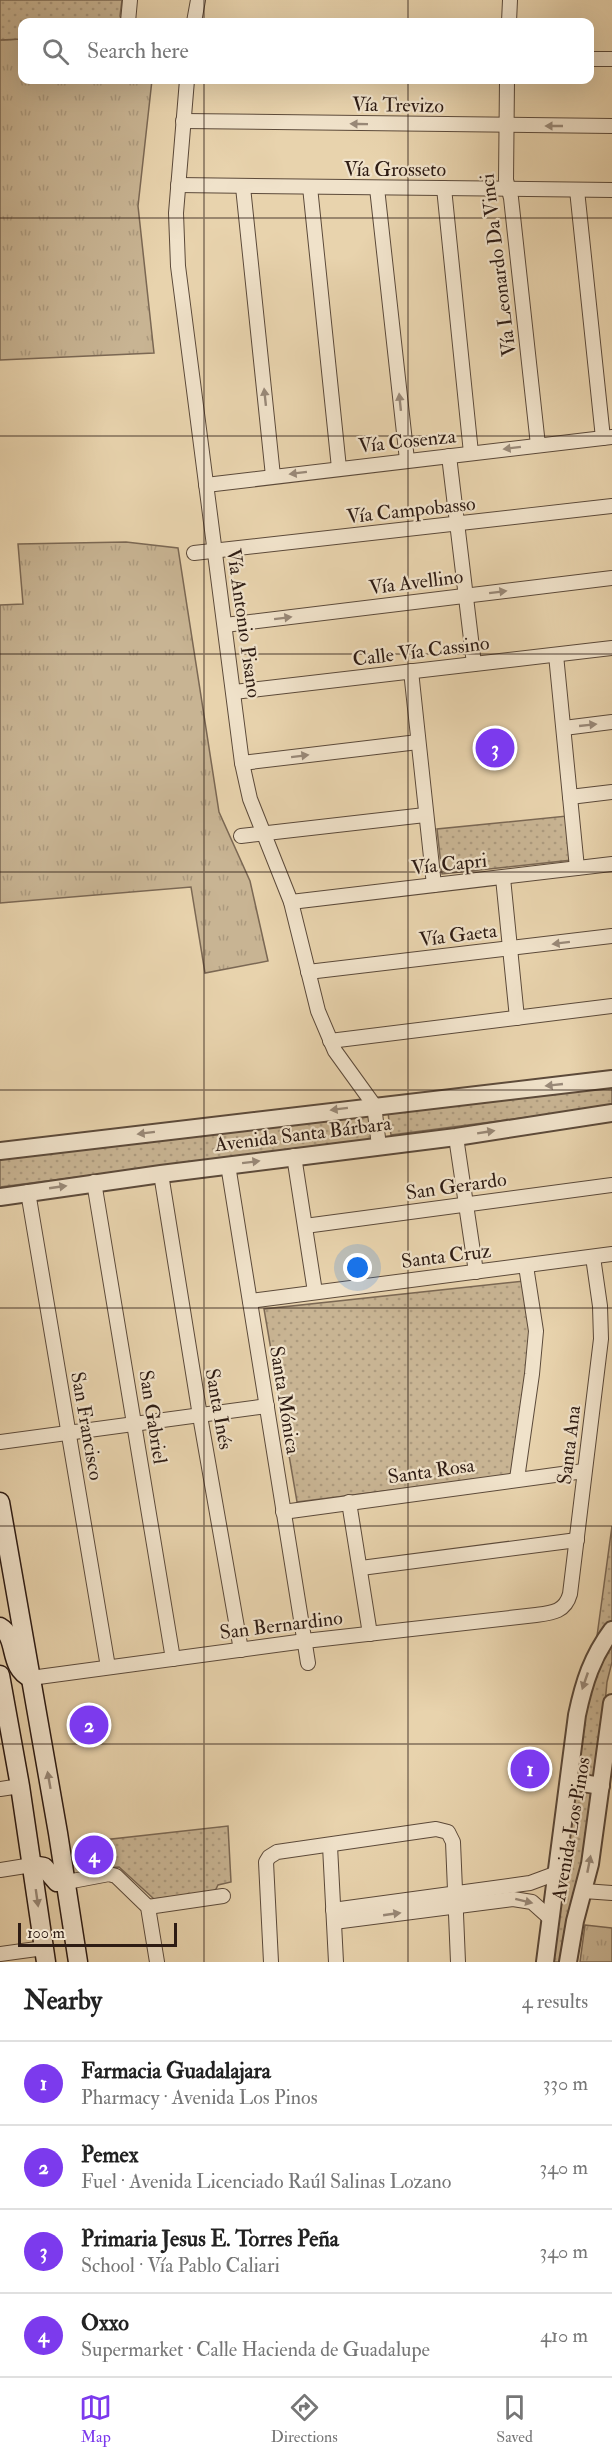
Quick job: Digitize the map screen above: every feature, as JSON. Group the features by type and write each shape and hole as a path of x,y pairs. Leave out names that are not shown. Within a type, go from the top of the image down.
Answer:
{"main road":[{"path":"0,1502 67,1882 78,1962"},
{"path":"0,1627 9,1636 20,1671 31,1678"},
{"path":"0,1675 2,1703 20,1786 45,1955"},
{"path":"20,1786 38,1821 56,1824"},
{"path":"32,1865 44,1867 57,1882 67,1882"}],"street":[{"path":"128,18 130,0"},
{"path":"195,18 198,0"},
{"path":"509,18 510,0"},
{"path":"594,59 612,59"},
{"name":"Vía Antonio Pisano","path":"187,84 176,213 178,266 242,763 250,799 291,902 318,1011 330,1041 343,1063 374,1105 380,1146"},
{"name":"Vía Leonardo Da Vinci","path":"507,84 506,180 538,445"},
{"name":"Vía Trevizo","path":"183,121 612,126"},
{"name":"Vía Grosseto","path":"178,185 612,190"},
{"path":"243,187 273,476"},
{"path":"310,187 339,468"},
{"path":"377,188 407,460"},
{"path":"444,188 471,453"},
{"path":"577,190 607,437"},
{"name":"Vía Cosenza","path":"206,485 607,437"},
{"path":"450,456 474,664"},
{"name":"Vía Campobasso","path":"194,553 612,506"},
{"name":"Vía Avellino","path":"225,625 612,578"},
{"name":"Calle Vía Cassino","path":"234,692 612,648"},
{"path":"556,655 577,868"},
{"path":"411,671 434,885"},
{"path":"564,728 612,722"},
{"path":"242,763 418,742"},
{"path":"570,798 612,792"},
{"path":"241,836 425,815"},
{"name":"Vía Capri","path":"291,902 612,864"},
{"path":"503,878 517,1018"},
{"name":"Vía Gaeta","path":"308,972 612,936"},
{"path":"330,1041 612,1006"},
{"name":"Avenida Santa Bárbara","path":"0,1151 374,1105 612,1079"},
{"name":"Avenida Santa Bárbara","path":"0,1197 94,1182 456,1137 612,1113"},
{"path":"456,1137 476,1272"},
{"path":"294,1156 315,1292"},
{"name":"Santa Mónica","path":"228,1165 308,1663"},
{"name":"Santa Inés","path":"161,1174 241,1650"},
{"name":"San Gabriel","path":"94,1182 172,1659"},
{"name":"San Gerardo","path":"305,1227 612,1185"},
{"name":"San Francisco","path":"28,1192 108,1667"},
{"name":"Santa Cruz","path":"250,1301 612,1254"},
{"name":"Santa Ana","path":"536,1615 558,1611 568,1602 601,1339 600,1306 593,1257"},
{"path":"518,1479 535,1340 535,1319 526,1266"},
{"path":"0,1442 267,1406"},
{"name":"Santa Rosa","path":"283,1512 584,1471"},
{"path":"350,1502 370,1634"},
{"path":"361,1568 577,1540"},
{"name":"San Bernardino","path":"31,1678 305,1641 536,1615"},
{"name":"Avenida Los Pinos","path":"545,1962 583,1684 597,1650 612,1630"},
{"name":"Avenida Los Pinos","path":"568,1962 606,1774 612,1703"},
{"path":"570,1781 606,1774"},
{"path":"0,1789 20,1786"},
{"path":"271,1962 266,1862 273,1853 436,1829 450,1834 453,1842 458,1962"},
{"path":"330,1846 336,1962"},
{"path":"0,1870 32,1865"},
{"path":"334,1916 456,1899 530,1883 557,1873"},
{"path":"67,1882 114,1875 148,1907 157,1962"},
{"path":"584,1891 612,1893"},
{"path":"148,1907 224,1896"},
{"path":"456,1899 522,1899 537,1906 551,1919"},
{"path":"0,1954 45,1955"}],"green space":[{"path":"0,0 122,0 121,18 18,18 18,39 0,40"},
{"path":"18,39 18,84 152,84 138,206 154,353 0,360 0,40"},
{"path":"126,542 178,548 219,812 250,881 268,961 205,973 191,887 0,903 0,605 23,604 18,544"},
{"path":"567,816 572,860 442,874 437,829"},
{"path":"612,1086 612,1106 391,1135 388,1113"},
{"path":"369,1112 373,1139 0,1187 0,1157"},
{"path":"524,1281 532,1342 512,1475 297,1502 264,1309"},
{"path":"612,1526 612,1620 604,1632 597,1636"},
{"path":"612,1645 598,1777 576,1774 591,1691"},
{"path":"576,1789 595,1791 587,1845 564,1933 560,1962 552,1962"},
{"path":"228,1826 231,1882 218,1885 215,1891 154,1899 119,1867 105,1868 103,1840"},
{"path":"585,1925 612,1928 612,1962 580,1962"}],"place":[{"name":"Primaria Jesus E. Torres Peña","path":"495,748"},
{"name":"Pemex","path":"89,1725"},
{"name":"Farmacia Guadalajara","path":"530,1769"},
{"name":"Oxxo","path":"94,1855"}]}
